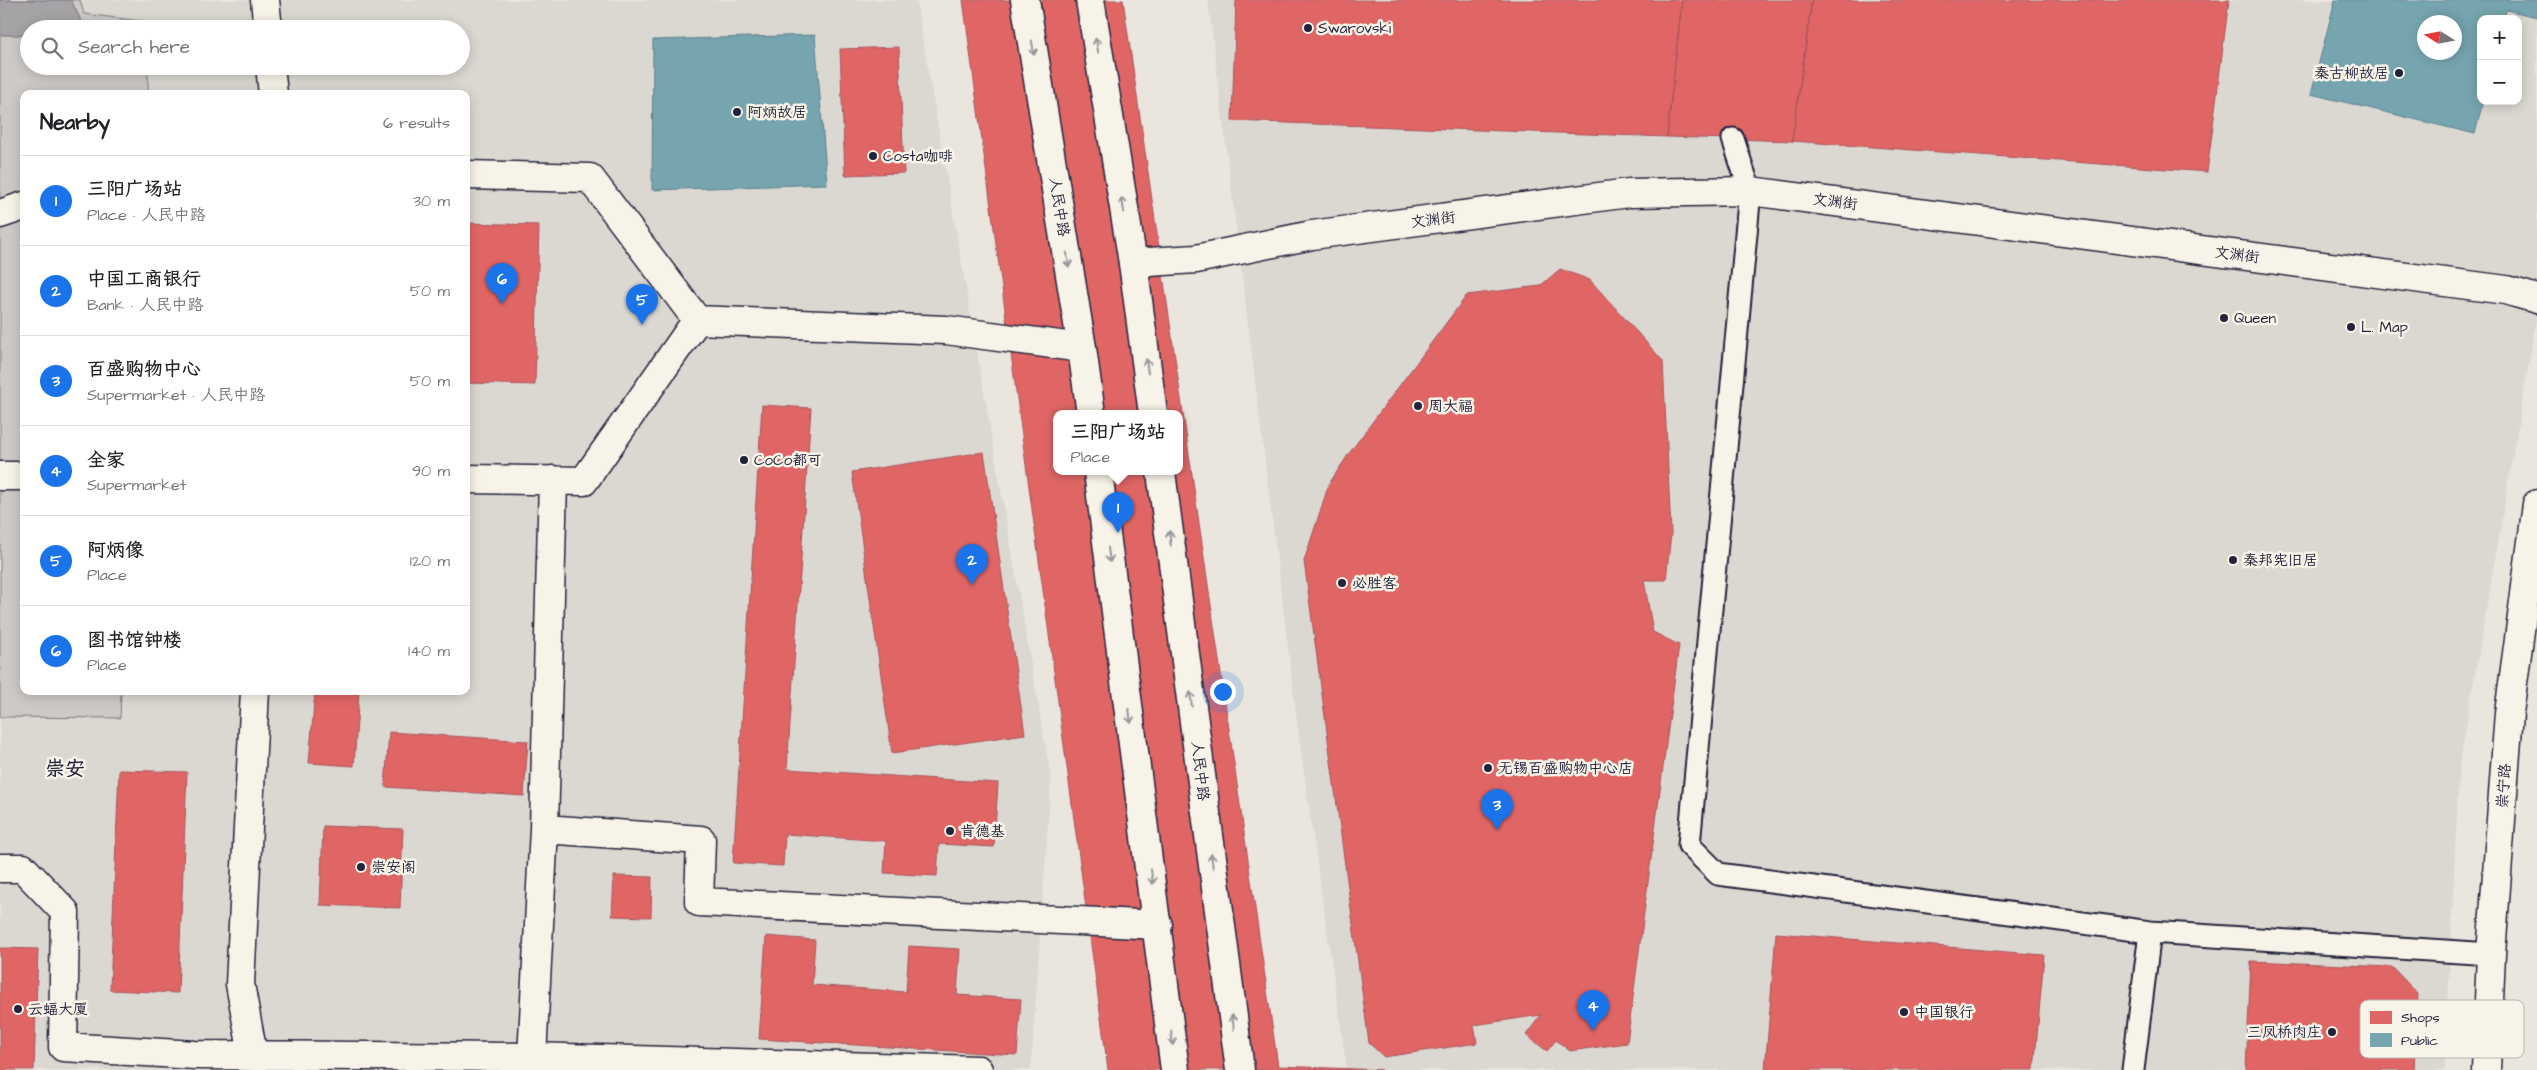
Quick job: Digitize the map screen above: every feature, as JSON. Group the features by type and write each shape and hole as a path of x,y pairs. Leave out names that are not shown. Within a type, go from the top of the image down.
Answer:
{"street":[{"path":"265,0 267,20"},
{"name":"人民中路","path":"1025,0 1090,410"},
{"path":"1090,0 1133,263 1153,410"},
{"path":"271,75 273,90"},
{"path":"470,175 590,178 697,320"},
{"name":"文渊街","path":"1133,263 1196,259 1312,235 1629,193 1750,191 2496,289 2537,299"},
{"path":"0,214 20,207"},
{"path":"697,320 946,330 1082,348"},
{"path":"470,479 584,481 697,320"},
{"path":"1098,475 1158,925 1175,1070"},
{"name":"人民中路","path":"1161,475 1240,1070"},
{"path":"0,476 20,476"},
{"path":"532,1057 544,829 553,480"},
{"name":"崇宁路","path":"2489,1000 2509,713 2537,504"},
{"path":"252,1063 240,984 256,695"},
{"path":"544,829 701,840 699,902 1158,925"},
{"path":"0,868 23,868 65,912 64,1047 195,1055 252,1063 532,1057 978,1070"}],"lane":[{"path":"1733,139 1750,191 1689,845 1718,874 2150,932 2491,954"},
{"path":"2133,1070 2150,932"}],"shaded area":[{"path":"0,0 80,0 84,14 134,20 20,20 20,75 148,75 148,90 20,90 20,695 121,695 120,718 0,717"},
{"path":"0,0 71,0 81,20 20,20 20,35 0,35"},
{"path":"80,0 916,0 1051,778 1031,1070 0,1070 0,717 120,718 121,695 470,695 470,90 148,90 148,75 470,75 470,20 134,20 84,14"},
{"path":"1208,0 2537,0 2537,315 2459,768 2448,1000 2360,1000 2360,1058 2446,1058 2445,1070 1347,1070 1300,745"}],"building: Shops":[{"path":"963,0 1123,0 1183,410 1053,410 1053,475 1183,475 1183,413 1278,1066 1382,1070 1108,1070"},
{"path":"1236,0 1682,0 1667,137 1232,121"},
{"path":"1682,0 1812,0 1792,141 1667,137"},
{"path":"1812,0 2229,0 2207,172 1792,141"},
{"path":"899,47 904,173 845,175 840,49"},
{"path":"470,223 539,225 535,385 470,383"},
{"path":"1560,269 1590,280 1663,361 1671,533 1666,580 1644,580 1653,632 1679,645 1627,1043 1570,1051 1556,1040 1547,1051 1526,1035 1541,1015 1474,1025 1477,1043 1384,1057 1369,1043 1304,561 1329,484 1350,452 1467,295 1540,286"},
{"path":"762,405 811,408 787,769 998,783 994,847 939,844 937,876 884,873 886,841 785,834 783,866 733,863"},
{"path":"984,452 1025,734 892,753 852,472"},
{"path":"315,695 359,695 354,766 309,763"},
{"path":"389,732 528,741 524,796 385,787"},
{"path":"119,770 187,772 178,993 110,990"},
{"name":"崇安阁","path":"323,826 403,829 400,908 320,905"},
{"path":"614,876 652,877 651,917 612,916"},
{"name":"中国银行","path":"1776,933 2044,955 2034,1070 1765,1070"},
{"path":"766,936 815,940 812,985 906,992 909,946 960,949 957,995 1021,999 1017,1055 759,1039"},
{"name":"云蝠大厦","path":"0,948 38,949 34,1070 0,1070"},
{"name":"三凤桥肉庄","path":"2251,961 2392,967 2418,994 2418,1000 2360,1000 2360,1058 2415,1058 2414,1070 2246,1070"}],"building: Public":[{"name":"秦古柳故居","path":"2335,0 2537,0 2537,17 2506,10 2505,15 2477,15 2477,105 2482,105 2475,134 2311,94"},
{"name":"阿炳故居","path":"815,35 827,184 652,190 653,40"}],"place":[{"name":"Swarovski","path":"1308,28"},
{"name":"秦古柳故居","path":"2399,73"},
{"name":"阿炳故居","path":"737,112"},
{"name":"Costa咖啡","path":"873,156"},
{"name":"图书馆钟楼","path":"502,304"},
{"name":"Queen","path":"2224,318"},
{"name":"阿炳像","path":"642,325"},
{"name":"L. Map","path":"2351,327"},
{"name":"周大福","path":"1418,406"},
{"name":"CoCo都可","path":"744,460"},
{"name":"三阳广场站","path":"1118,533"},
{"name":"秦邦宪旧居","path":"2233,560"},
{"name":"必胜客","path":"1342,583"},
{"name":"中国工商银行","path":"972,585"},
{"name":"无锡百盛购物中心店","path":"1488,768"},
{"name":"百盛购物中心","path":"1497,830"},
{"name":"肯德基","path":"950,831"},
{"name":"崇安阁","path":"361,867"},
{"name":"云蝠大厦","path":"18,1009"},
{"name":"中国银行","path":"1904,1012"},
{"name":"全家","path":"1593,1031"},
{"name":"三凤桥肉庄","path":"2332,1032"}],"district":[{"name":"崇安","path":"65,769"}]}
